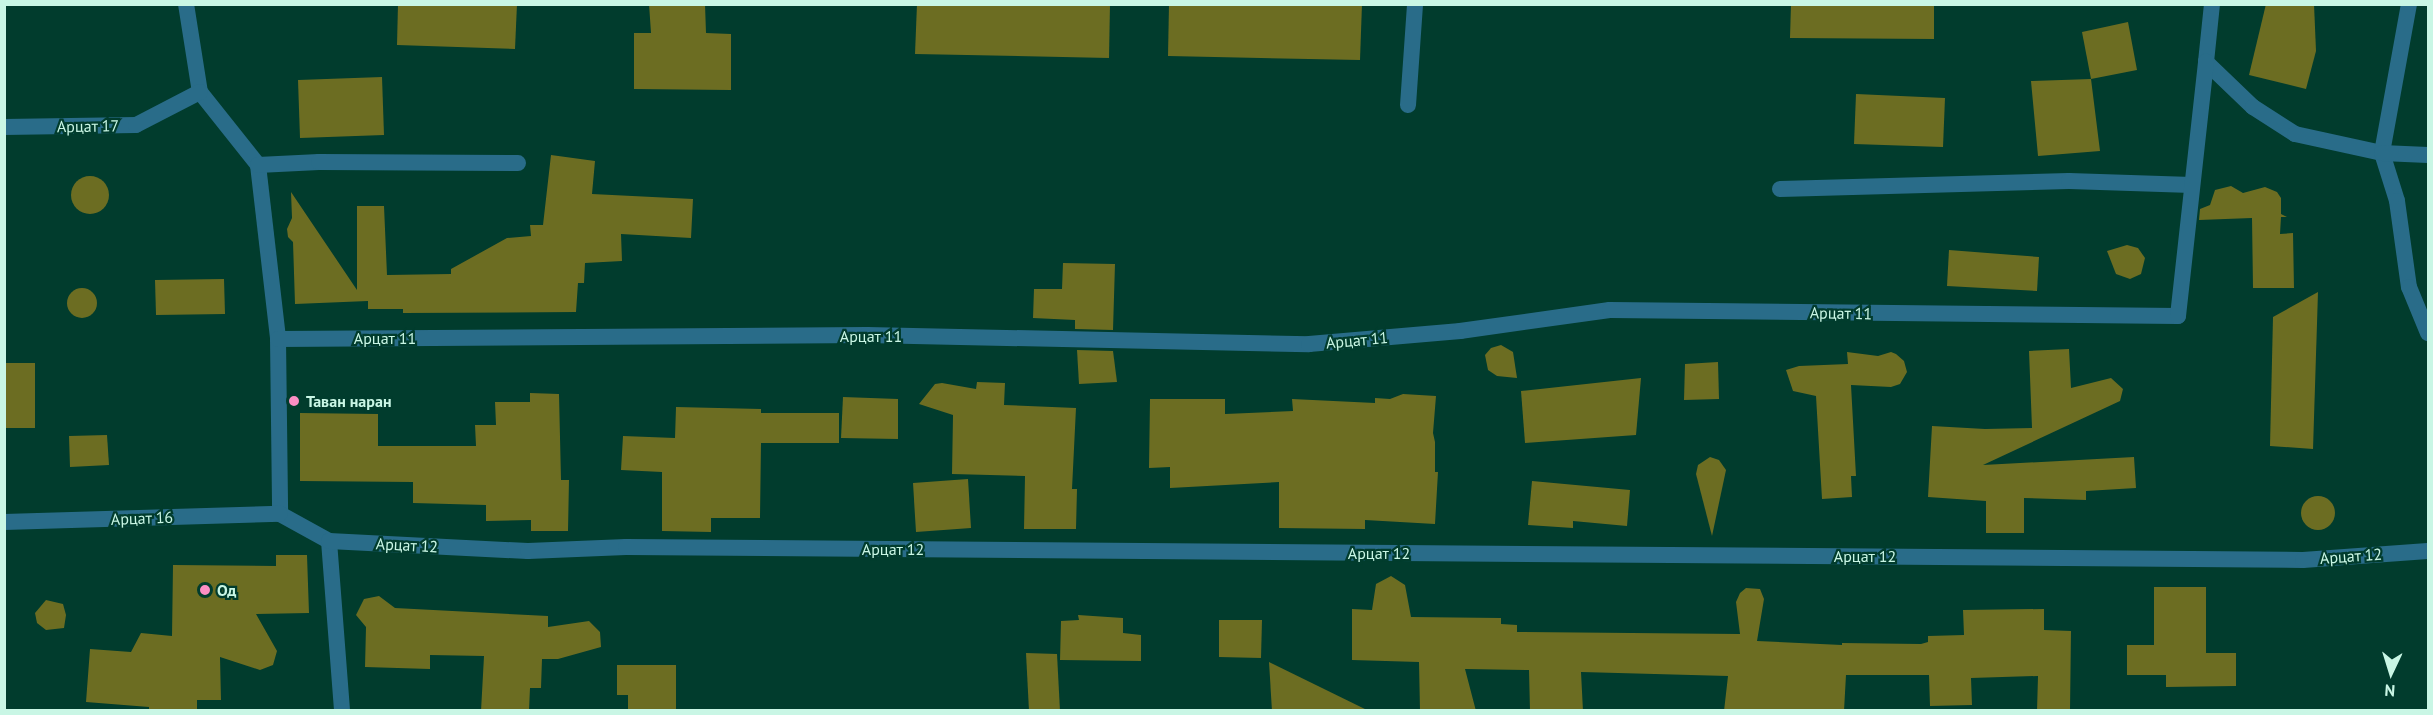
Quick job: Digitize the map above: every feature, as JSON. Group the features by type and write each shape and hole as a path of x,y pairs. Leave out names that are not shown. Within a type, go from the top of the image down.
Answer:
{"street":[{"path":"186,4 200,92 258,165 278,339 280,514 329,541 342,711"},
{"path":"1408,105 1415,4"},
{"name":"Арцат 11","path":"278,339 867,335 1309,344 1460,331 1610,310 2178,316 2212,4"},
{"path":"2409,4 2382,153 2397,201 2409,287 2428,333"},
{"path":"2206,62 2253,107 2295,134 2382,153 2428,155"},
{"name":"Арцат 17","path":"4,127 136,125 200,92"},
{"path":"258,165 319,162 518,163"},
{"path":"1780,189 2068,181 2192,185"},
{"name":"Арцат 16","path":"4,522 280,514"},
{"name":"Арцат 12","path":"329,541 528,551 626,546 2303,560 2428,551"}],"building":[{"path":"398,4 517,4 515,49 397,45"},
{"path":"649,4 705,4 706,33 731,34 731,90 634,89 634,33 651,33"},
{"path":"917,4 1110,4 1109,58 915,54"},
{"path":"1169,4 1362,4 1360,60 1168,56"},
{"path":"1791,4 1934,4 1934,39 1790,38"},
{"path":"2266,4 2314,4 2316,51 2306,89 2249,75"},
{"path":"2128,22 2137,70 2091,79 2082,32"},
{"path":"382,77 384,135 300,138 298,80"},
{"path":"2091,79 2100,151 2038,156 2031,81"},
{"path":"1856,94 1945,98 1943,147 1854,144"},
{"path":"551,155 595,161 592,194 693,199 691,238 621,234 622,261 585,263 584,283 578,283 576,312 403,313 403,309 368,309 368,301 295,304 293,242 288,237 287,229 292,218 291,192 357,290 357,206 384,206 387,275 451,274 451,269 507,238 531,236 530,225 543,225"},
{"path":"90,176 103,182 109,195 103,208 90,214 77,208 71,195 77,182"},
{"path":"2231,186 2243,193 2265,187 2277,192 2281,198 2281,214 2287,217 2281,217 2280,234 2293,233 2294,288 2253,288 2252,218 2199,220 2200,209 2210,205 2215,190"},
{"path":"2127,245 2138,248 2145,258 2141,274 2130,279 2116,274 2107,251"},
{"path":"1949,250 2039,257 2037,291 1947,286"},
{"path":"1063,263 1115,264 1113,330 1075,329 1075,320 1033,318 1034,289 1062,289"},
{"path":"224,279 225,314 156,315 155,280"},
{"path":"82,288 93,292 97,303 93,314 82,318 71,314 67,303 71,292"},
{"path":"2318,292 2313,449 2270,446 2273,317"},
{"path":"1501,345 1513,352 1517,378 1497,376 1488,370 1485,355 1491,348"},
{"path":"2069,349 2071,388 2111,378 2123,389 2120,401 1983,465 2134,457 2136,488 2086,491 2086,500 2024,498 2024,533 1986,533 1986,501 1928,497 1932,426 1985,429 2032,428 2029,351"},
{"path":"1077,350 1113,351 1117,382 1079,384"},
{"path":"1847,352 1878,356 1891,352 1904,361 1907,372 1900,384 1891,387 1851,385 1856,476 1851,476 1852,497 1822,499 1816,396 1793,391 1786,370 1799,366 1848,364"},
{"path":"1718,362 1719,399 1684,400 1685,364"},
{"path":"4,363 35,363 35,428 4,428"},
{"path":"1641,378 1636,435 1525,443 1521,391"},
{"path":"977,382 1005,383 1004,405 1076,408 1072,489 1077,489 1076,529 1024,529 1025,476 952,474 953,415 919,404 935,384 942,383 976,389"},
{"path":"530,393 559,394 561,480 569,480 568,531 531,531 531,520 486,521 486,505 413,503 413,482 300,481 300,413 378,414 378,446 476,446 475,425 496,425 495,402 530,402"},
{"path":"1403,394 1436,396 1433,433 1435,472 1438,472 1435,524 1365,520 1365,529 1279,528 1279,482 1170,488 1170,467 1149,468 1150,399 1225,399 1225,414 1293,411 1292,399 1375,403 1375,398 1390,399"},
{"path":"843,397 898,399 898,439 841,438"},
{"path":"676,407 761,409 761,413 839,413 839,443 761,443 760,518 711,518 711,532 662,531 662,472 621,470 623,436 675,438"},
{"path":"107,435 109,465 70,467 69,436"},
{"path":"1710,457 1719,460 1726,470 1712,536 1696,474 1698,465"},
{"path":"968,479 971,528 916,532 913,483"},
{"path":"1532,481 1630,490 1627,526 1573,521 1573,528 1528,525"},
{"path":"2318,496 2330,501 2335,513 2330,525 2318,530 2306,525 2301,513 2306,501"},
{"path":"276,555 307,555 309,613 256,614 277,651 273,665 260,670 220,657 221,700 197,700 197,711 149,711 149,707 86,702 90,649 131,652 141,633 172,636 173,565 276,566"},
{"path":"1391,576 1405,585 1411,617 1501,618 1501,624 1517,625 1517,632 1740,634 1736,602 1740,593 1746,588 1760,589 1764,599 1757,641 1842,645 1842,643 1921,644 1928,642 1928,636 1964,635 1963,610 2044,609 2044,630 2071,631 2070,711 2037,711 2038,676 1971,678 1972,705 1930,706 1929,675 1846,675 1844,711 1724,711 1728,676 1581,672 1583,711 1530,711 1529,670 1465,669 1476,711 1420,711 1419,662 1352,660 1352,609 1372,610 1376,584"},
{"path":"2154,587 2206,587 2206,653 2236,653 2236,686 2166,687 2166,675 2127,675 2127,645 2154,645"},
{"path":"379,596 395,608 548,616 548,627 589,621 600,632 601,647 558,659 542,659 541,688 530,688 529,711 481,711 484,656 430,655 430,669 365,667 366,627 356,615 364,599"},
{"path":"46,600 63,604 66,615 64,628 46,630 37,623 35,613"},
{"path":"1078,615 1123,618 1123,633 1141,635 1141,661 1060,660 1061,621 1079,620"},
{"path":"1219,620 1262,620 1261,658 1219,657"},
{"path":"1026,653 1057,654 1060,711 1029,711"},
{"path":"1269,662 1369,711 1272,711"},
{"path":"617,665 676,665 676,711 628,711 628,695 617,695"}],"place":[{"name":"Таван наран","path":"294,401"},
{"name":"Од","path":"205,590"}]}
